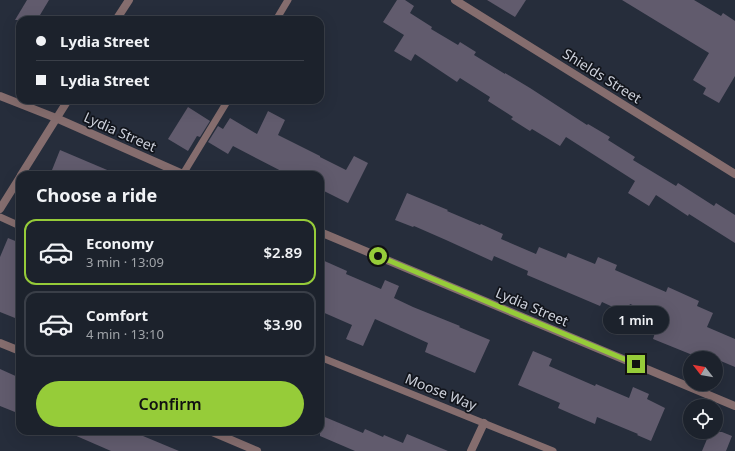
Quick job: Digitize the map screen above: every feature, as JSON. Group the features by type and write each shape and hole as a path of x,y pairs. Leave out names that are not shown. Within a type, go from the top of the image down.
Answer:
{"street":[{"path":"118,16 128,0"},
{"name":"Shields Street","path":"455,0 735,174"},
{"name":"Lydia Street","path":"0,96 16,102"},
{"name":"Lydia Street","path":"20,104 56,118 175,171"},
{"path":"24,171 65,104"},
{"path":"0,209 16,184"},
{"name":"Lydia Street","path":"324,234 735,406"},
{"path":"0,343 16,349"},
{"path":"471,451 484,423"},
{"path":"219,435 257,451"}],"lane":[{"path":"278,16 288,0"},
{"path":"186,171 226,104"},
{"path":"0,217 16,224"},
{"name":"Moose Way","path":"324,359 553,451"}],"building":[{"path":"27,0 49,0 39,16 17,16"},
{"path":"397,0 405,0 414,6 410,13 432,27 431,29 458,45 460,42 476,52 474,55 530,88 587,125 588,124 610,137 608,140 635,157 633,160 676,186 678,183 714,206 716,203 735,215 735,243 689,214 688,216 656,195 649,206 628,193 635,181 566,137 560,146 532,129 530,131 511,119 513,117 488,101 490,97 460,78 457,82 415,54 411,61 394,51 404,35 383,22"},
{"path":"487,0 526,0 515,17"},
{"path":"622,0 694,0 721,16 723,13 735,21 735,76 719,103 703,94 706,88 693,80 709,53"},
{"path":"188,107 210,121 200,137 197,136 188,151 168,139"},
{"path":"268,111 285,120 278,135 320,157 346,170 354,156 368,163 348,203 324,191 324,171 281,171 233,146 228,154 208,142 218,126 223,129 230,118 257,134"},
{"path":"60,150 110,171 52,171"},
{"path":"407,193 503,234 501,239 536,254 539,247 566,258 568,253 595,264 598,257 617,265 615,270 666,292 668,287 699,301 697,306 713,313 707,327 735,339 735,367 723,362 723,351 683,351 653,339 655,333 650,331 657,315 630,304 626,313 602,302 600,306 527,275 528,271 494,256 492,261 414,226 413,227 395,220"},
{"path":"8,238 16,241 16,318 0,312 0,257"},
{"path":"324,261 347,271 346,274 381,289 385,280 399,286 394,298 490,340 475,373 425,352 428,343 375,319 363,346 346,339 352,325 324,313"},
{"path":"533,351 552,359 549,366 595,386 596,384 629,398 633,387 649,394 647,399 665,408 651,441 597,417 595,424 558,408 560,403 518,385"},
{"path":"0,369 16,376 16,412 0,406"},
{"path":"324,417 363,433 365,429 383,437 384,435 403,443 407,434 448,451 355,451 320,436 324,435"},
{"path":"723,432 732,436 726,451 702,451 707,439 723,439"},
{"path":"74,435 141,435 179,451 111,451"}],"route":[{"path":"378,256 636,364"}]}
